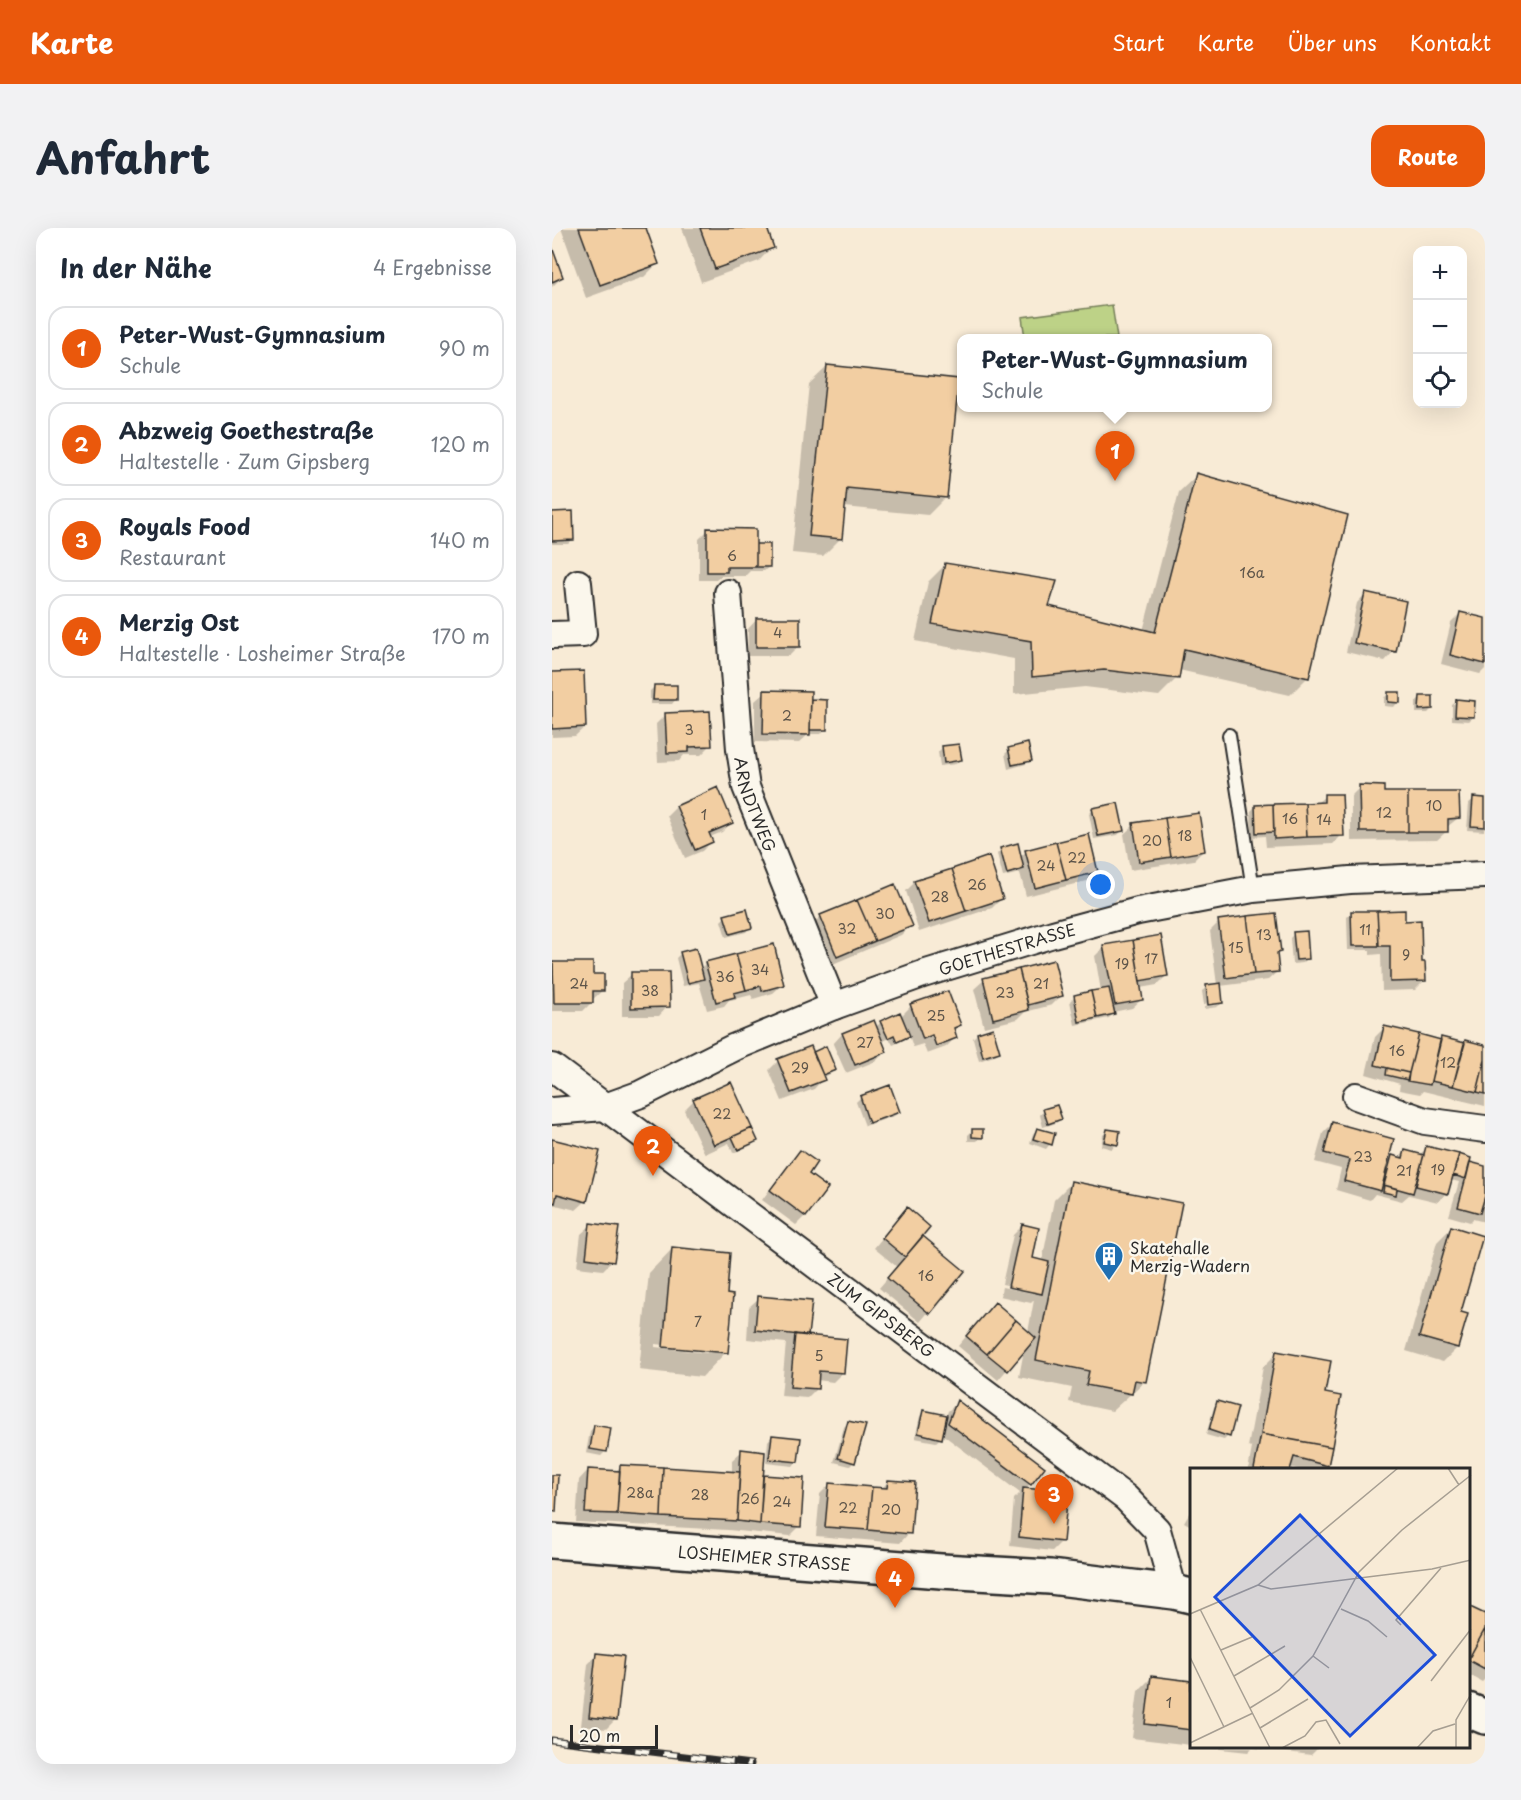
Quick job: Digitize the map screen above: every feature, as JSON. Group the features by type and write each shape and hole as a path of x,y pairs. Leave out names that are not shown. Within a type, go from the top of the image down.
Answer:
{"main road":[{"name":"LOSHEIMER STRASSE","path":"552,1541 941,1571 1050,1577 1183,1594"},
{"path":"1470,1711 1485,1717"}],"street":[{"path":"552,635 583,634 578,583"},
{"name":"ARNDTWEG","path":"728,593 740,749 746,787 834,1006"},
{"name":"GOETHESTRASSE","path":"552,1111 605,1107 641,1094 735,1047 834,1006 923,974 1053,934 1138,911 1253,889 1350,880 1485,875"},
{"name":"ZUM GIPSBERG","path":"552,1067 1126,1498 1157,1530 1183,1594"},
{"path":"1356,1096 1425,1121 1485,1129"}],"lane":[{"path":"1229,735 1253,889"}],"green space":[{"path":"1112,305 1116,334 1024,334 1022,317"}],"building":[{"path":"579,228 646,228 659,264 600,285"},
{"path":"700,228 767,228 774,248 715,269"},
{"path":"552,247 563,277 552,282"},
{"path":"827,365 957,379 947,498 847,488 842,539 809,536"},
{"path":"1196,473 1348,515 1309,678 1184,649 1179,679 1104,670 1032,677 1031,641 932,624 945,563 1057,581 1049,606 1155,632"},
{"path":"573,511 574,540 552,541 552,512"},
{"path":"707,528 756,529 756,567 727,567 727,572 707,572"},
{"path":"756,544 770,544 770,567 756,567"},
{"path":"1365,592 1406,601 1396,652 1354,643"},
{"path":"1460,612 1485,618 1485,664 1450,655"},
{"path":"756,618 800,618 800,647 756,647"},
{"path":"584,671 586,727 552,729 552,672"},
{"path":"654,685 677,685 677,700 653,700"},
{"path":"764,690 811,691 810,735 763,734"},
{"path":"1388,692 1400,692 1400,703 1388,702"},
{"path":"1420,696 1433,696 1433,709 1419,710"},
{"path":"811,699 827,700 827,730 810,730"},
{"path":"1456,699 1475,701 1474,717 1455,716"},
{"path":"710,711 712,746 689,747 689,752 667,753 665,713"},
{"path":"1028,743 1032,761 1012,765 1008,748"},
{"path":"959,744 962,760 944,763 942,746"},
{"path":"1359,785 1384,786 1384,792 1408,792 1408,832 1360,832"},
{"path":"718,787 733,823 709,833 713,842 695,850 676,806"},
{"path":"1408,792 1459,792 1460,818 1448,819 1448,832 1408,832"},
{"path":"1324,794 1342,794 1344,836 1307,837 1305,803 1324,802"},
{"path":"1473,797 1485,798 1485,827 1471,826"},
{"path":"1118,803 1124,831 1098,836 1092,808"},
{"path":"1305,803 1307,837 1274,839 1273,804"},
{"path":"1273,804 1274,832 1256,833 1255,805"},
{"path":"1199,813 1205,851 1171,857 1165,818"},
{"path":"1165,818 1171,857 1139,862 1133,823"},
{"path":"1089,834 1098,872 1066,880 1056,842"},
{"path":"1056,842 1066,880 1035,888 1025,850"},
{"path":"1018,843 1024,869 1007,874 1000,848"},
{"path":"989,856 1003,899 966,911 952,869"},
{"path":"952,869 966,911 929,923 914,881"},
{"path":"895,884 913,926 875,941 857,900"},
{"path":"857,900 875,941 837,957 820,915"},
{"path":"747,909 752,928 730,934 724,915"},
{"path":"1405,910 1405,921 1421,920 1422,962 1425,962 1426,981 1390,982 1390,946 1379,946 1377,911"},
{"path":"1351,911 1377,911 1379,946 1352,946"},
{"path":"1276,913 1281,952 1277,953 1279,972 1254,974 1247,916"},
{"path":"1247,916 1254,974 1226,978 1218,920"},
{"path":"1307,931 1309,959 1296,960 1293,932"},
{"path":"1161,935 1168,976 1140,981 1133,940"},
{"path":"1133,940 1143,1000 1115,1005 1103,945"},
{"path":"774,944 784,985 762,991 761,986 746,990 736,954"},
{"path":"696,948 704,979 688,983 680,952"},
{"path":"736,954 746,990 734,993 735,997 716,1002 705,962"},
{"path":"1054,960 1063,996 1028,1005 1019,969"},
{"path":"553,962 593,962 593,974 604,974 604,991 593,991 593,1003 554,1003"},
{"path":"1019,969 1029,1010 993,1019 983,978"},
{"path":"631,972 669,972 670,1007 631,1008"},
{"path":"1221,983 1223,1003 1208,1005 1206,985"},
{"path":"1109,988 1115,1014 1097,1018 1091,991"},
{"path":"948,991 961,1025 954,1028 957,1038 936,1046 932,1035 923,1039 910,1004"},
{"path":"1091,991 1097,1018 1079,1022 1074,995"},
{"path":"900,1012 910,1036 897,1042 894,1035 888,1038 880,1021"},
{"path":"874,1020 887,1052 855,1065 842,1033"},
{"path":"1384,1026 1419,1034 1409,1073 1375,1065"},
{"path":"993,1028 1000,1052 983,1057 977,1033"},
{"path":"1419,1034 1441,1040 1430,1085 1407,1081"},
{"path":"1441,1037 1465,1043 1453,1086 1431,1081"},
{"path":"1465,1040 1485,1045 1485,1060 1477,1092 1453,1086"},
{"path":"811,1046 825,1080 791,1093 777,1059"},
{"path":"826,1046 836,1070 823,1075 813,1052"},
{"path":"1485,1060 1485,1094 1477,1092"},
{"path":"1387,1068 1409,1073 1408,1080 1386,1075"},
{"path":"731,1082 752,1128 714,1145 693,1099"},
{"path":"890,1085 900,1112 869,1123 860,1096"},
{"path":"1057,1105 1062,1119 1048,1124 1043,1109"},
{"path":"1332,1122 1394,1139 1381,1191 1344,1181 1350,1160 1324,1153"},
{"path":"752,1128 758,1141 738,1150 732,1137"},
{"path":"1037,1128 1055,1133 1052,1145 1033,1139"},
{"path":"972,1129 983,1129 983,1138 972,1137"},
{"path":"1107,1129 1120,1131 1118,1145 1104,1142"},
{"path":"552,1139 600,1151 587,1202 557,1194 555,1203 552,1202"},
{"path":"1426,1146 1459,1154 1448,1194 1416,1186"},
{"path":"800,1150 817,1162 809,1174 828,1188 806,1217 770,1190"},
{"path":"1405,1150 1424,1155 1413,1193 1384,1185 1392,1155 1403,1158"},
{"path":"1459,1154 1471,1158 1466,1179 1453,1175"},
{"path":"1470,1162 1485,1166 1485,1196 1480,1213 1458,1207"},
{"name":"Skatehalle Merzig-Wadern","path":"1071,1181 1182,1203 1146,1382 1135,1380 1132,1394 1086,1385 1089,1371 1036,1360"},
{"path":"1384,1185 1397,1189 1396,1195 1383,1192"},
{"path":"907,1207 930,1227 905,1257 882,1238"},
{"path":"590,1223 619,1227 614,1262 586,1258"},
{"path":"1022,1224 1039,1228 1033,1258 1049,1262 1042,1294 1008,1287"},
{"path":"1451,1226 1483,1236 1461,1312 1468,1314 1458,1348 1419,1337"},
{"path":"923,1236 965,1271 930,1314 887,1278"},
{"path":"672,1247 730,1253 727,1294 733,1295 728,1353 663,1347"},
{"path":"758,1296 812,1301 808,1336 755,1330"},
{"path":"995,1302 1016,1320 987,1354 966,1336"},
{"path":"1016,1320 1036,1338 1008,1371 987,1354"},
{"path":"795,1334 847,1339 844,1373 819,1371 818,1389 790,1387"},
{"path":"1276,1351 1331,1361 1325,1393 1341,1396 1332,1447 1261,1434"},
{"path":"957,1400 1045,1467 1031,1485 948,1423"},
{"path":"1217,1401 1238,1407 1230,1437 1209,1430"},
{"path":"923,1410 947,1415 942,1439 918,1433"},
{"path":"848,1421 866,1425 855,1463 838,1458"},
{"path":"594,1425 611,1428 607,1452 590,1449"},
{"path":"1261,1434 1332,1447 1328,1466 1294,1457 1291,1468 1254,1468"},
{"path":"772,1435 801,1438 798,1462 769,1459"},
{"path":"741,1449 765,1452 760,1524 737,1521"},
{"path":"620,1465 663,1467 661,1517 617,1514"},
{"path":"663,1467 740,1472 737,1521 661,1517"},
{"path":"588,1469 620,1471 617,1514 585,1513"},
{"path":"552,1475 558,1475 556,1512 552,1511"},
{"path":"763,1475 804,1478 801,1527 760,1524"},
{"path":"888,1480 915,1482 911,1534 868,1530 872,1487 887,1488"},
{"path":"829,1483 872,1487 868,1530 825,1527"},
{"path":"1023,1488 1068,1492 1063,1542 1019,1537"},
{"path":"1470,1607 1485,1614 1485,1629 1470,1656"},
{"path":"1485,1629 1485,1669 1470,1661 1470,1656"},
{"path":"596,1653 624,1656 617,1720 589,1717"},
{"path":"1151,1676 1190,1681 1190,1730 1145,1724"}],"railway":[{"path":"552,1740 751,1764"}],"place":[{"name":"Peter-Wust-Gymnasium","path":"1115,481"},
{"name":"Abzweig Goethestraße","path":"653,1176"},
{"name":"Skatehalle Merzig-Wadern","path":"1109,1282"},
{"name":"Royals Food","path":"1054,1524"},
{"name":"Merzig Ost","path":"895,1608"}]}
